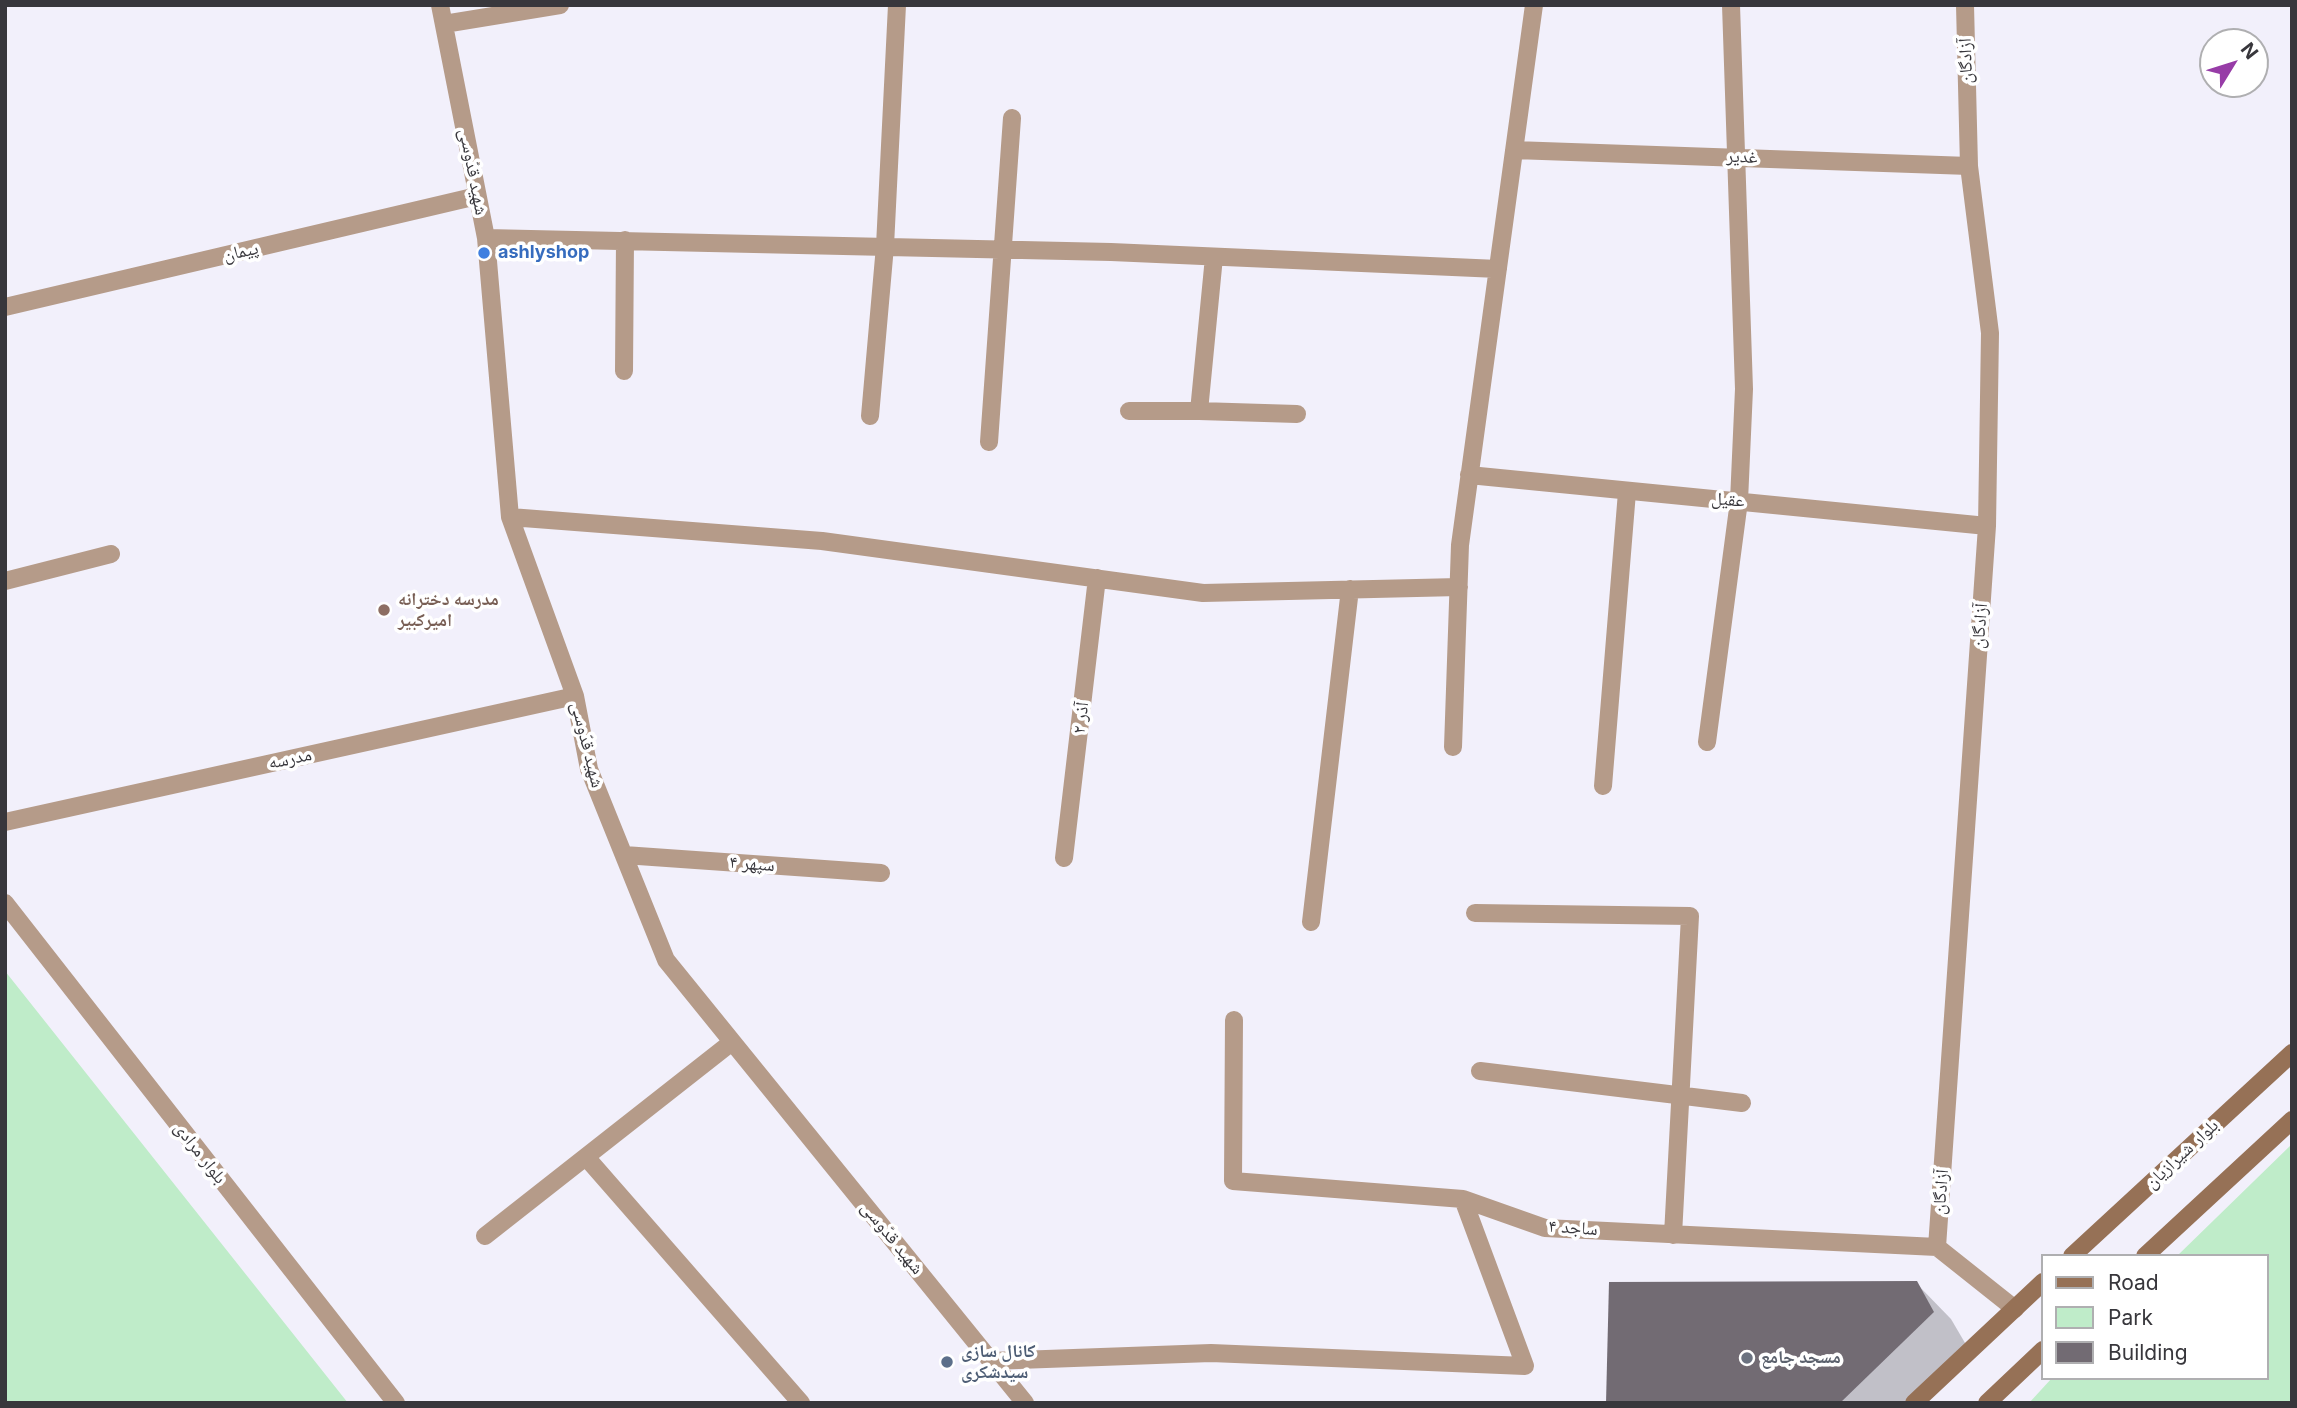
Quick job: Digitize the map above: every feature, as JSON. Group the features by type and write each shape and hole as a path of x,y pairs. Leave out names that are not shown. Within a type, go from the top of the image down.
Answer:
{"main road":[{"name":"بلوار شیرازیان","path":"2074,1254 2292,1053"},
{"path":"2147,1254 2292,1120"},
{"path":"1914,1403 2042,1283"},
{"path":"1996,1400 2042,1351"}],"street":[{"name":"شهید قدّوسی","path":"440,5 486,238 510,517 575,696 589,769 666,960 1025,1403"},
{"path":"444,24 560,5"},
{"path":"870,415 885,246 897,5"},
{"path":"1453,747 1460,545 1534,5"},
{"path":"1707,742 1739,501 1744,389 1731,5"},
{"name":"آزادگان","path":"1937,1247 1987,526 1990,333 1969,166 1965,5"},
{"path":"989,442 1012,118"},
{"name":"غدیر","path":"1514,150 1969,166"},
{"name":"پیمان","path":"5,307 477,196"},
{"path":"486,238 1002,249 1498,269"},
{"path":"624,371 625,240"},
{"path":"1199,411 1214,257"},
{"path":"1129,411 1297,414"},
{"name":"عقیل","path":"1469,475 1987,526"},
{"path":"1603,786 1627,492"},
{"path":"510,517 822,541 1203,593 1459,587"},
{"path":"5,580 111,554"},
{"name":"آذر ۲","path":"1064,858 1097,579"},
{"path":"1311,922 1350,589"},
{"name":"مدرسه","path":"5,822 575,696"},
{"name":"سپهر ۴","path":"624,855 881,873"},
{"name":"بلوار مرادی","path":"5,902 396,1403"},
{"path":"1475,913 1689,916 1674,1235"},
{"name":"ساجد ۴","path":"1234,1020 1233,1181 1463,1199 1545,1228 1937,1247"},
{"path":"485,1236 732,1042"},
{"path":"1480,1071 1742,1103"},
{"path":"586,1157 801,1403"},
{"path":"991,1360 1211,1353 1525,1366 1463,1199"},
{"path":"1937,1247 2015,1309"}],"green space":[{"path":"5,971 348,1403 5,1403"},
{"path":"2292,1144 2292,1403 2029,1403 2050,1380 2269,1380 2269,1254 2179,1254"}],"building":[{"name":"مسجد جامع","path":"1917,1281 1934,1312 1840,1403 1606,1403 1609,1282"}],"place":[{"name":"ashlyshop","path":"484,253"},
{"name":"مدرسه دخترانه امیرکبیر","path":"384,610"},
{"name":"مسجد جامع","path":"1747,1358"},
{"name":"کانال سازی سیدشکری","path":"947,1362"}]}
